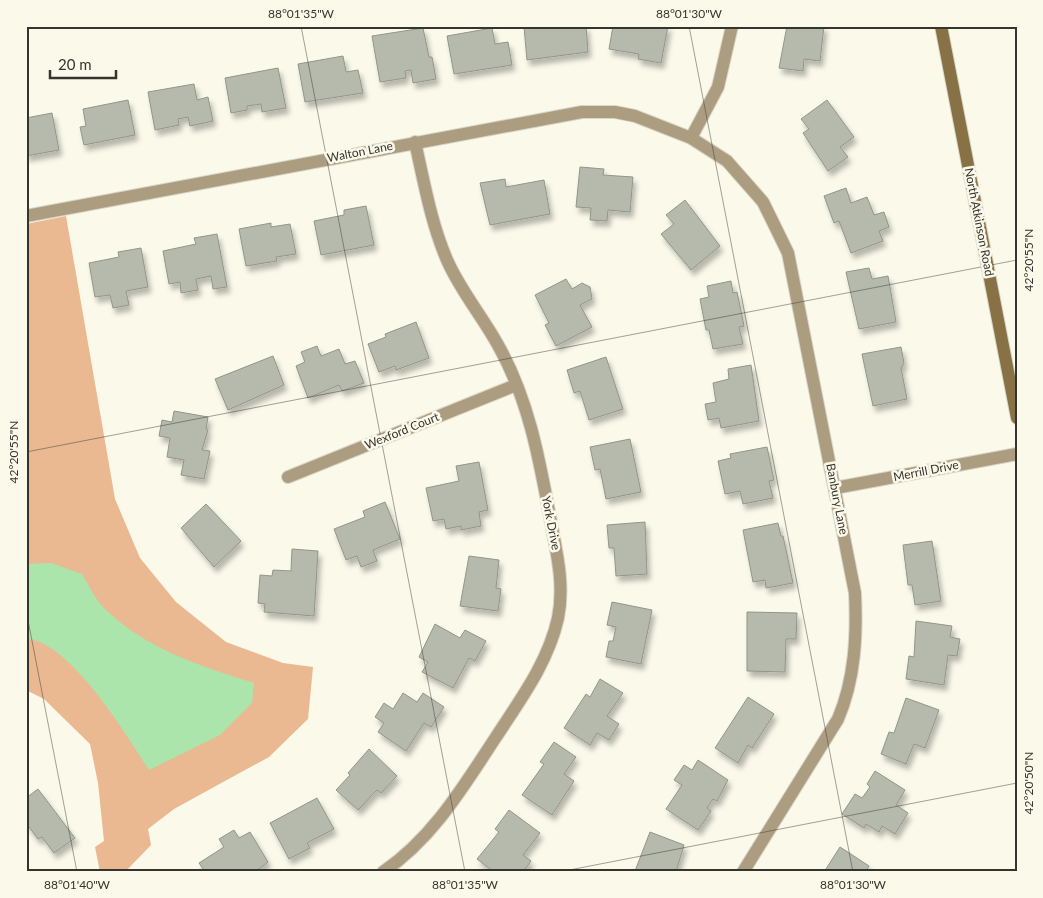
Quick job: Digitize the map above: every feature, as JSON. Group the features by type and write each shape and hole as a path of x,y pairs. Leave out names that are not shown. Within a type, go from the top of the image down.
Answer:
{"main road":[{"name":"North Atkinson Road","path":"941,26 1017,418"}],"street":[{"path":"691,138 718,87 732,26"},
{"name":"Walton Lane","path":"26,216 582,112 615,112 635,116 691,138"},
{"name":"Banbury Lane","path":"691,138 727,161 762,202 788,253 855,593 857,628 847,698 838,719 743,872"},
{"name":"York Drive","path":"383,872 398,862 430,832 455,799 535,677 548,651 558,617 560,573 534,434 499,346 448,262 434,226 415,142"},
{"name":"Wexford Court","path":"288,477 516,385"},
{"name":"Merrill Drive","path":"834,488 1017,454"}],"shaded area":[{"path":"66,216 115,499 140,558 176,602 226,642 283,663 313,667 308,719 269,757 174,809 148,829 151,845 125,872 100,872 95,847 104,841 98,783 90,744 44,699 26,690 26,224"},
{"path":"51,563 82,574 101,605 121,623 156,646 194,663 254,683 252,703 220,735 149,770 112,714 79,673 61,656 44,644 26,638 26,564"}],"building":[{"path":"586,26 588,52 527,60 524,27"},
{"path":"613,26 668,26 661,63 638,59 639,54 609,49"},
{"path":"787,26 824,26 820,61 804,59 803,71 779,68"},
{"path":"423,28 429,57 432,57 436,79 413,83 411,70 405,71 406,78 380,82 372,36"},
{"path":"492,28 495,44 508,42 512,65 454,74 447,36"},
{"path":"343,56 346,72 358,70 363,93 305,102 298,64"},
{"path":"278,68 286,108 262,112 261,104 247,106 247,110 231,113 225,78"},
{"path":"194,84 197,100 208,97 213,121 190,126 188,117 178,119 179,125 155,130 148,92"},
{"path":"128,100 135,135 84,145 80,127 86,126 83,109"},
{"path":"827,100 854,137 840,147 848,157 828,171 803,133 809,129 801,119"},
{"path":"52,113 59,150 26,156 26,118"},
{"path":"580,167 604,169 603,175 633,177 630,212 608,210 607,221 590,220 591,208 576,207"},
{"path":"505,179 506,187 544,180 550,214 490,225 480,183"},
{"path":"846,188 851,203 867,197 874,215 884,212 889,227 879,231 883,241 851,253 839,221 834,223 824,196"},
{"path":"685,200 720,246 691,270 661,234 674,224 666,215"},
{"path":"366,206 374,245 321,255 314,221 344,215 344,210"},
{"path":"271,223 271,227 290,224 296,254 276,257 277,261 246,266 239,229"},
{"path":"217,234 227,287 213,289 211,276 196,279 198,290 181,293 180,282 169,284 163,251 196,244 194,238"},
{"path":"141,248 148,287 126,291 129,305 113,308 110,295 95,297 89,263 119,257 118,252"},
{"path":"869,268 872,279 888,276 896,322 859,329 846,272"},
{"path":"566,279 572,289 582,283 590,287 592,299 580,305 592,327 556,346 545,325 549,323 535,295"},
{"path":"731,281 733,293 737,292 744,326 739,327 743,344 713,349 709,330 706,330 700,299 709,297 707,286"},
{"path":"416,322 429,358 396,370 395,366 379,372 368,344 386,337 385,334"},
{"path":"317,346 321,356 339,349 345,364 355,361 364,383 342,391 339,385 308,398 296,366 305,362 301,352"},
{"path":"901,347 904,363 901,368 907,399 873,406 862,354"},
{"path":"273,356 284,385 228,410 215,379"},
{"path":"606,357 623,409 589,420 580,391 574,393 567,370"},
{"path":"751,365 759,421 721,428 719,418 708,420 705,404 716,402 713,383 729,379 728,369"},
{"path":"174,411 208,417 206,429 208,430 202,450 210,451 204,479 181,475 184,460 167,457 170,438 159,436 162,420 172,422"},
{"path":"630,439 641,492 606,499 600,469 595,470 590,447"},
{"path":"767,447 774,480 769,481 773,498 743,504 740,491 725,494 718,461 731,458 730,454"},
{"path":"479,462 488,510 479,512 481,526 461,530 461,526 446,529 444,519 433,521 426,488 459,481 456,466"},
{"path":"385,502 400,539 373,550 377,561 361,567 357,556 346,560 334,529 365,517 363,511"},
{"path":"206,504 241,541 214,567 181,528"},
{"path":"645,522 647,574 616,576 614,548 609,548 607,525"},
{"path":"778,523 781,536 783,536 793,583 766,588 765,580 753,582 743,530"},
{"path":"932,541 941,601 915,605 912,585 908,585 903,545"},
{"path":"292,549 318,551 314,616 264,612 265,604 258,603 260,575 272,576 273,570 291,571"},
{"path":"469,556 499,560 496,588 501,589 498,611 460,606"},
{"path":"612,602 652,610 641,664 606,657 609,641 613,641 616,627 607,625"},
{"path":"747,612 797,613 796,639 786,639 785,672 747,671"},
{"path":"916,621 952,626 950,637 960,639 957,656 948,655 944,685 906,679 909,656 914,657"},
{"path":"435,624 460,638 465,630 486,641 475,661 469,658 453,688 422,672 428,662 419,657"},
{"path":"600,679 623,693 607,716 619,724 609,740 597,733 590,745 564,728 586,694 590,697"},
{"path":"403,693 417,702 423,693 444,707 431,727 424,723 406,751 378,732 384,723 375,717 384,703 393,709"},
{"path":"748,697 774,714 752,748 748,745 738,763 715,748"},
{"path":"906,698 939,710 925,748 914,744 906,764 881,754 889,732 894,733"},
{"path":"554,742 576,757 564,774 574,781 552,815 522,795 544,764 540,762"},
{"path":"369,749 397,776 381,793 377,790 358,810 336,790 350,775 348,773"},
{"path":"698,760 728,780 717,801 713,799 707,808 711,811 698,830 666,809 682,785 674,780 684,765 692,770"},
{"path":"875,771 905,790 896,805 908,813 895,834 882,826 879,832 866,824 864,828 842,814 855,794 862,798 870,787 867,784"},
{"path":"38,789 75,838 54,853 42,837 38,839 26,823 26,798"},
{"path":"317,798 334,829 307,843 310,848 289,859 270,823"},
{"path":"509,810 540,833 523,855 531,861 523,872 494,872 477,859 499,832 495,829"},
{"path":"234,830 239,838 250,832 268,862 255,872 205,872 199,863 224,847 219,839"},
{"path":"650,832 684,845 676,872 635,871"},
{"path":"840,847 869,866 866,872 824,872"}]}
